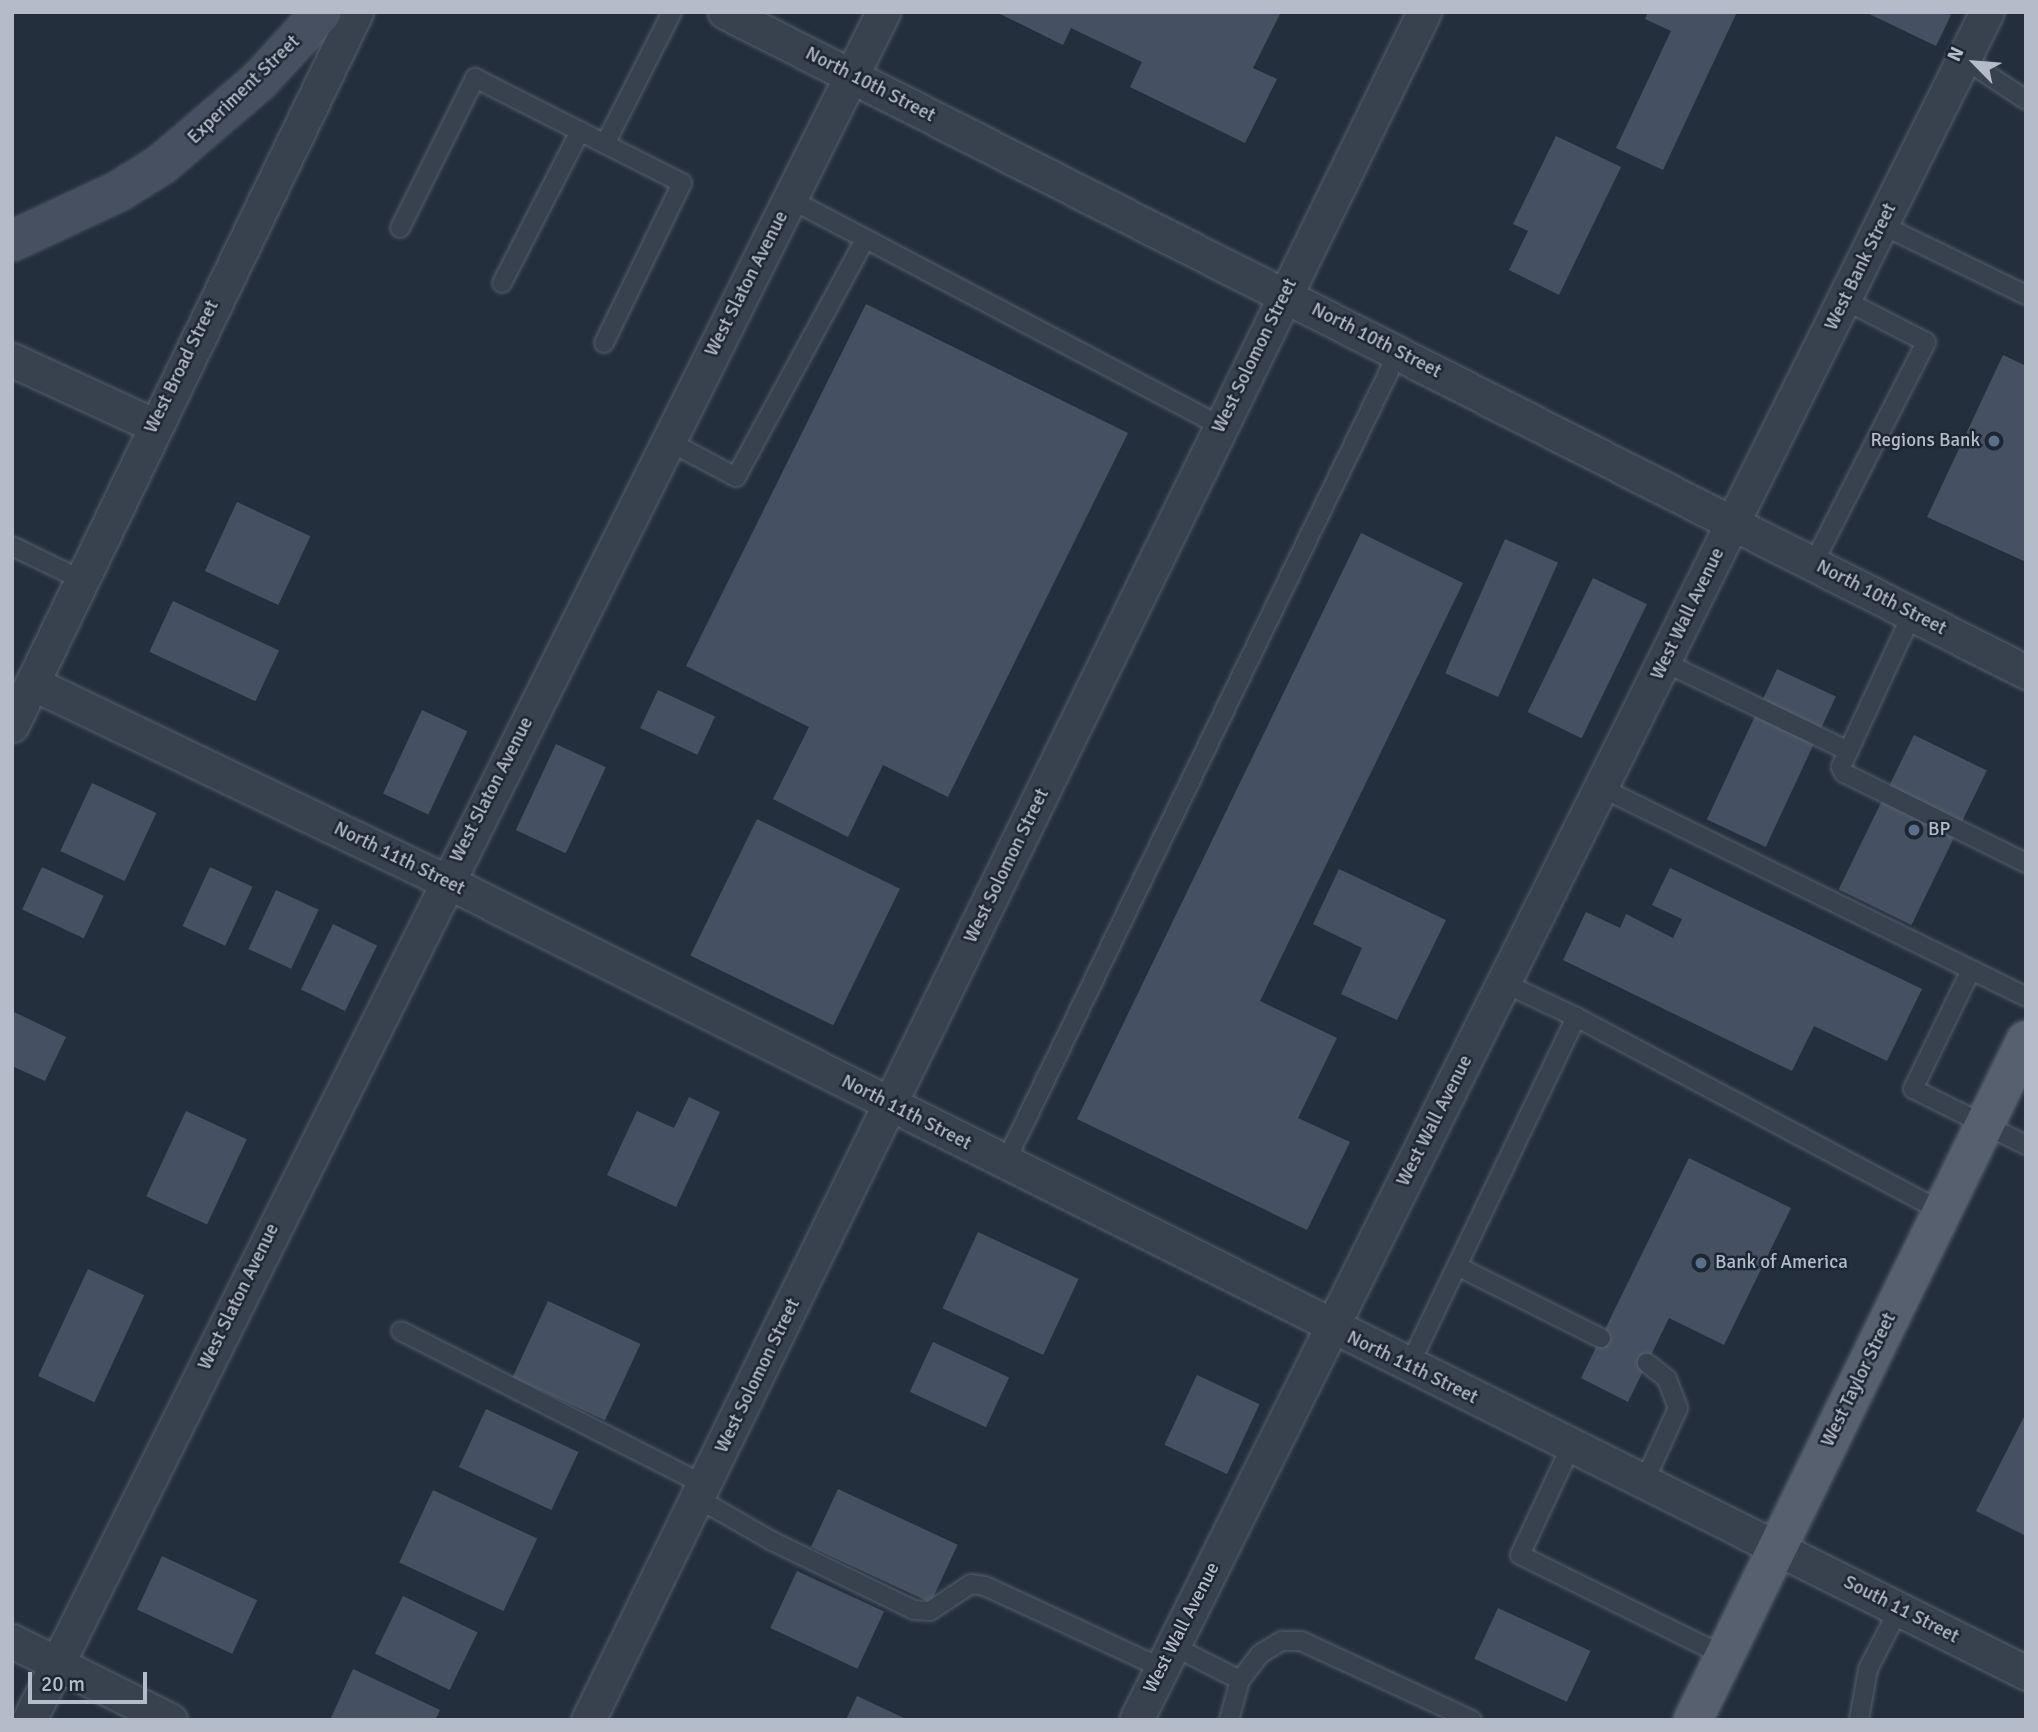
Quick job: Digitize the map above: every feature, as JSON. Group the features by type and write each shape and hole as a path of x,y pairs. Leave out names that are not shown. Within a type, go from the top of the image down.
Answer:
{"main road":[{"path":"259,81 293,12"},
{"name":"Experiment Street","path":"12,241 55,224 162,164 259,81 322,12"},
{"name":"West Taylor Street","path":"1693,1720 2026,1040"}],"street":[{"name":"West Broad Street","path":"12,725 153,425 356,12"},
{"name":"North 10th Street","path":"725,12 1734,522 2026,673"},
{"name":"West Slaton Avenue","path":"29,1720 446,881 883,12"},
{"name":"West Solomon Street","path":"588,1720 891,1106 1424,12"},
{"name":"West Bank Street","path":"1734,522 1987,12"},
{"path":"15,359 153,425"},
{"name":"West Wall Avenue","path":"1136,1720 1734,522"},
{"name":"North 11th Street","path":"32,683 446,881 1332,1328 1777,1548"},
{"name":"South 11 Street","path":"1777,1548 2026,1673"},
{"path":"12,1641 170,1720"}],"lane":[{"path":"605,144 672,12"},
{"path":"1964,59 2026,100"},
{"path":"400,228 475,78 682,183 604,343"},
{"path":"502,283 580,131"},
{"path":"790,200 1221,426"},
{"path":"1882,225 2026,295"},
{"path":"668,441 736,477 865,239"},
{"path":"1814,564 1926,342 1844,300"},
{"path":"1004,1163 1398,352"},
{"path":"12,545 82,580"},
{"path":"1912,614 1841,767 1844,774 2026,863"},
{"path":"1664,662 1848,751"},
{"path":"1602,788 2026,997"},
{"path":"1971,970 1913,1089 2026,1145"},
{"path":"1504,983 1576,1017 1942,1212"},
{"path":"1409,1366 1576,1017"},
{"path":"1457,1266 1601,1338"},
{"path":"401,1331 701,1491 772,1541 914,1610 930,1611 971,1584 985,1586 1167,1657 1240,1680"},
{"path":"1644,1482 1678,1408 1667,1379 1647,1363"},
{"path":"1571,1446 1520,1555 1724,1656"},
{"path":"1859,1720 1868,1670 1899,1609"},
{"path":"1228,1720 1240,1680 1259,1654 1282,1641 1301,1641 1472,1720"}],"building":[{"path":"996,12 1281,12 1253,68 1277,79 1245,143 1130,87 1142,62 1071,28 1063,45"},
{"path":"1648,12 1737,12 1663,170 1616,148 1671,31 1645,19"},
{"path":"1865,12 1945,12 1951,15 1936,46"},
{"path":"1556,136 1621,167 1559,295 1509,270 1528,231 1513,224"},
{"path":"866,304 1128,433 948,797 883,765 848,837 773,799 809,727 686,666"},
{"name":"Regions Bank","path":"2003,355 2026,366 2026,562 1927,517"},
{"path":"237,502 310,536 278,605 205,571"},
{"path":"1361,533 1463,583 1260,1001 1337,1038 1298,1118 1350,1142 1307,1230 1077,1119"},
{"path":"1505,539 1558,563 1498,697 1445,673"},
{"path":"1593,578 1647,604 1582,738 1528,712"},
{"path":"173,601 279,650 255,701 149,652"},
{"path":"1777,669 1836,696 1766,847 1707,819"},
{"path":"658,690 715,717 697,755 640,728"},
{"path":"422,710 467,731 428,815 383,793"},
{"name":"BP","path":"1914,735 1987,771 1911,925 1839,890"},
{"path":"556,744 606,767 566,853 516,830"},
{"path":"92,783 156,813 125,881 60,851"},
{"path":"757,819 900,889 833,1025 690,956"},
{"path":"42,867 104,896 84,938 22,910"},
{"path":"210,867 253,887 225,946 183,926"},
{"path":"1670,868 1922,989 1887,1061 1814,1026 1792,1071 1563,960 1586,912 1620,928 1626,914 1673,938 1682,919 1652,905"},
{"path":"1339,869 1446,920 1397,1020 1341,994 1362,948 1313,924"},
{"path":"276,890 319,910 291,969 249,949"},
{"path":"333,924 377,945 345,1011 301,990"},
{"path":"12,1011 66,1037 45,1081 12,1066"},
{"path":"689,1097 720,1112 676,1207 607,1175 637,1111 674,1128"},
{"path":"186,1111 247,1139 207,1225 146,1196"},
{"name":"Bank of America","path":"1689,1158 1791,1208 1724,1345 1669,1318 1628,1402 1581,1378"},
{"path":"978,1232 1079,1279 1043,1355 943,1308"},
{"path":"88,1269 144,1295 94,1402 38,1376"},
{"path":"548,1301 640,1344 605,1420 513,1377"},
{"path":"933,1342 1009,1377 986,1427 910,1392"},
{"path":"1197,1375 1260,1404 1227,1474 1164,1445"},
{"path":"486,1409 578,1452 551,1510 459,1467"},
{"path":"2026,1413 2026,1536 1976,1511"},
{"path":"838,1489 958,1545 931,1603 811,1547"},
{"path":"433,1490 537,1539 503,1611 399,1563"},
{"path":"162,1556 257,1600 232,1654 137,1609"},
{"path":"797,1571 884,1612 857,1669 770,1628"},
{"path":"403,1596 478,1632 450,1690 375,1654"},
{"path":"1498,1608 1590,1651 1567,1702 1474,1659"},
{"path":"353,1669 440,1710 435,1720 330,1720"},
{"path":"857,1696 908,1720 846,1720"}],"place":[{"name":"Regions Bank","path":"1994,441"},
{"name":"BP","path":"1914,830"},
{"name":"Bank of America","path":"1701,1263"}]}
